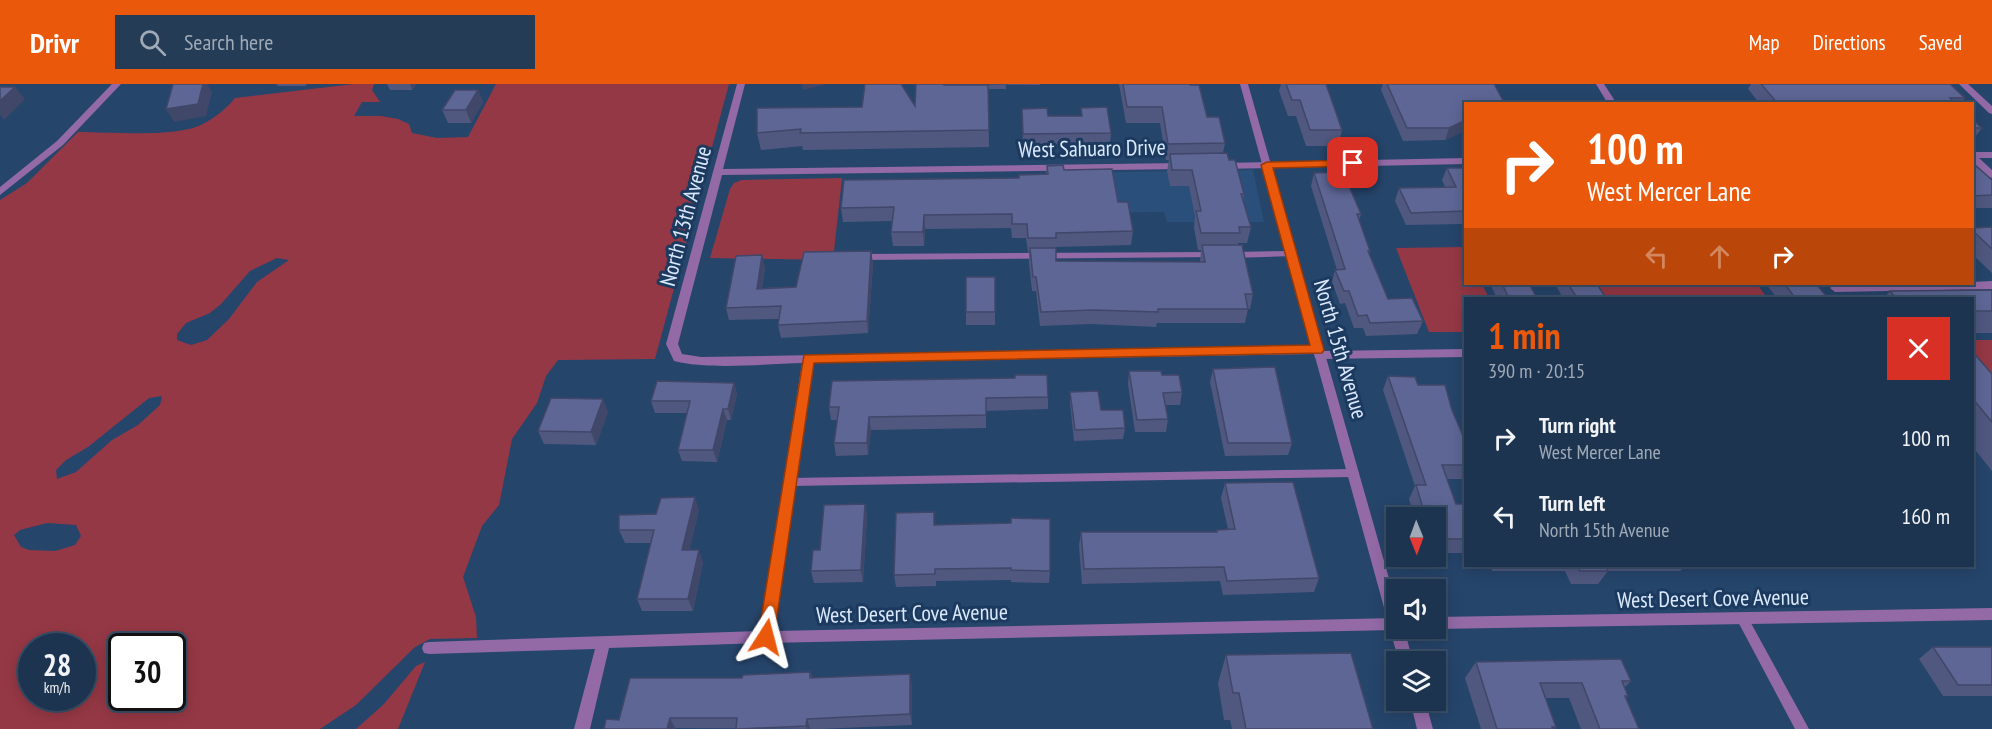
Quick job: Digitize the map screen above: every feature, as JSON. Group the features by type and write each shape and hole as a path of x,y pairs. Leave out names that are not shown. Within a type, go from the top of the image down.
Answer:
{"street":[{"path":"0,192 60,143 117,84"},
{"name":"North 13th Avenue","path":"741,84 672,344 678,358 701,361 808,359"},
{"name":"North 15th Avenue","path":"1244,84 1386,588"},
{"path":"1599,84 1611,102"},
{"path":"1963,84 1992,111"},
{"path":"1974,156 1992,155"},
{"path":"1974,158 1992,175"},
{"path":"1208,166 1464,161"},
{"name":"West Sahuaro Drive","path":"719,172 1196,166"},
{"path":"1833,286 1992,285"},
{"path":"766,637 808,359 1318,352 1464,353"},
{"name":"West Desert Cove Avenue","path":"1446,623 1992,614"},
{"name":"West Desert Cove Avenue","path":"429,648 766,637 1386,626"},
{"path":"582,729 604,641"},
{"path":"1420,711 1425,729"}],"lane":[{"path":"846,257 1004,258 1291,254"},
{"path":"790,482 1353,473"},
{"path":"1742,618 1802,729"}],"shaded area":[{"path":"354,84 374,84 372,90 380,102 362,102 354,116 381,116 398,119 409,124 412,133 437,138 468,137 496,84 729,84 655,359 558,360 546,376 537,403 512,439 499,505 482,526 463,577 476,617 477,638 430,639 415,647 356,705 320,729 0,729 0,200 27,183 78,132 160,133 177,131 203,124 225,109 235,98","holes":["277,258 289,260 257,282 229,319 207,340 191,345 177,340 177,334 186,323 210,313 250,271","162,396 160,405 138,425 112,440 76,472 57,479 56,470 66,460 88,447 149,398","47,523 76,525 81,536 75,545 55,551 29,550 21,547 14,535 20,530"]},
{"path":"1253,170 1264,222 1167,222 1164,212 1070,213 1065,173"},
{"path":"842,178 833,260 710,258 730,189 734,183 742,180"},
{"path":"1464,247 1464,285 1482,285 1488,297 1464,297 1464,332 1429,332 1396,248"},
{"path":"1594,285 1758,285 1766,297 1600,297"},
{"path":"1974,340 1992,340 1992,388 1974,388"},
{"path":"425,662 398,729 356,729 384,704 416,666"}],"building":[{"path":"173,84 203,84 198,104 166,109"},
{"path":"865,84 901,84 915,106 916,84 988,85 989,130 800,133 801,129 757,133 757,108 862,107"},
{"path":"1123,84 1199,85 1207,117 1219,117 1225,143 1168,144 1162,107 1127,107"},
{"path":"1286,84 1326,84 1342,130 1310,130 1300,100 1292,100"},
{"path":"1387,84 1494,84 1504,102 1464,102 1464,121 1449,128 1407,128"},
{"path":"1761,84 1950,84 1965,98 1950,98 1954,102 1776,102"},
{"path":"0,87 15,87 0,101"},
{"path":"455,90 478,90 466,110 442,110"},
{"path":"1107,107 1111,133 1023,134 1022,109 1047,108 1048,116 1082,116 1081,108"},
{"path":"1974,121 1982,128 1974,128"},
{"path":"1227,153 1229,160 1235,160 1244,194 1241,194 1251,227 1239,227 1240,233 1201,233 1196,211 1201,211 1192,170 1172,170 1170,154"},
{"path":"1063,165 1064,170 1112,169 1118,202 1128,202 1133,231 1056,233 1056,238 1028,238 1027,224 1012,224 1012,214 924,215 923,232 891,232 894,207 841,208 844,180 1019,178 1019,175 1048,174 1047,166"},
{"path":"1974,165 1992,180 1992,195 1974,196"},
{"path":"1447,168 1464,168 1464,211 1411,213 1399,188 1456,187"},
{"path":"1343,172 1361,214 1357,214 1370,251 1368,251 1388,299 1412,298 1423,321 1370,323 1367,315 1358,316 1349,291 1344,291 1335,270 1345,269 1314,173"},
{"path":"1992,227 1992,249 1974,232 1974,228"},
{"path":"1202,245 1242,245 1253,294 1245,294 1248,309 1041,312 1036,277 1033,277 1030,248 1056,248 1056,261 1205,262"},
{"path":"871,251 867,321 778,325 781,306 726,308 736,256 762,255 757,289 796,287 804,252"},
{"path":"966,277 995,277 995,312 966,312"},
{"path":"1502,285 1530,285 1536,297 1508,297"},
{"path":"1569,285 1598,285 1605,297 1576,297"},
{"path":"1786,285 1817,285 1827,297 1794,297"},
{"path":"1992,290 1992,311 1974,311 1974,297 1895,297 1890,291"},
{"path":"1974,353 1992,374 1992,422 1974,400"},
{"path":"1275,367 1292,443 1228,443 1213,369"},
{"path":"1129,371 1161,371 1162,375 1179,375 1182,392 1163,393 1168,419 1137,420"},
{"path":"1015,375 1047,375 1048,397 986,398 986,415 869,417 867,443 834,443 839,407 829,407 832,381 1015,378"},
{"path":"1388,376 1415,377 1418,385 1445,385 1452,410 1464,438 1464,465 1442,465 1456,504 1464,504 1464,539 1446,539 1446,507 1423,507 1416,485 1426,485"},
{"path":"657,381 734,383 728,409 723,409 713,450 678,450 690,401 651,401"},
{"path":"1098,391 1101,410 1123,410 1125,428 1075,430 1070,392"},
{"path":"551,398 603,399 591,432 538,431"},
{"path":"1293,482 1319,578 1227,581 1224,567 1084,569 1081,532 1217,532 1217,530 1235,529 1225,483"},
{"path":"695,497 682,550 699,550 688,599 637,599 654,530 619,530 619,515 656,514 661,498"},
{"path":"865,504 861,570 811,571 813,550 820,550 824,505"},
{"path":"934,512 934,525 1011,523 1011,518 1050,519 1050,571 1011,570 1011,568 935,569 935,574 894,575 896,513"},
{"path":"1578,567 1606,567 1608,571 1580,571"},
{"path":"1933,647 1992,647 1992,685 1958,685"},
{"path":"1351,653 1373,729 1246,729 1239,693 1233,693 1226,655"},
{"path":"1621,659 1631,681 1622,681 1628,696 1625,696 1639,729 1600,729 1582,683 1540,683 1556,727 1552,727 1553,729 1497,729 1476,662"},
{"path":"810,672 810,678 910,674 910,714 807,719 806,726 738,729 736,729 737,718 670,718 667,729 604,729 606,719 619,720 630,678 742,678 743,675"}],"route":[{"path":"766,637 808,359 1318,350 1267,165 1353,163"}]}
